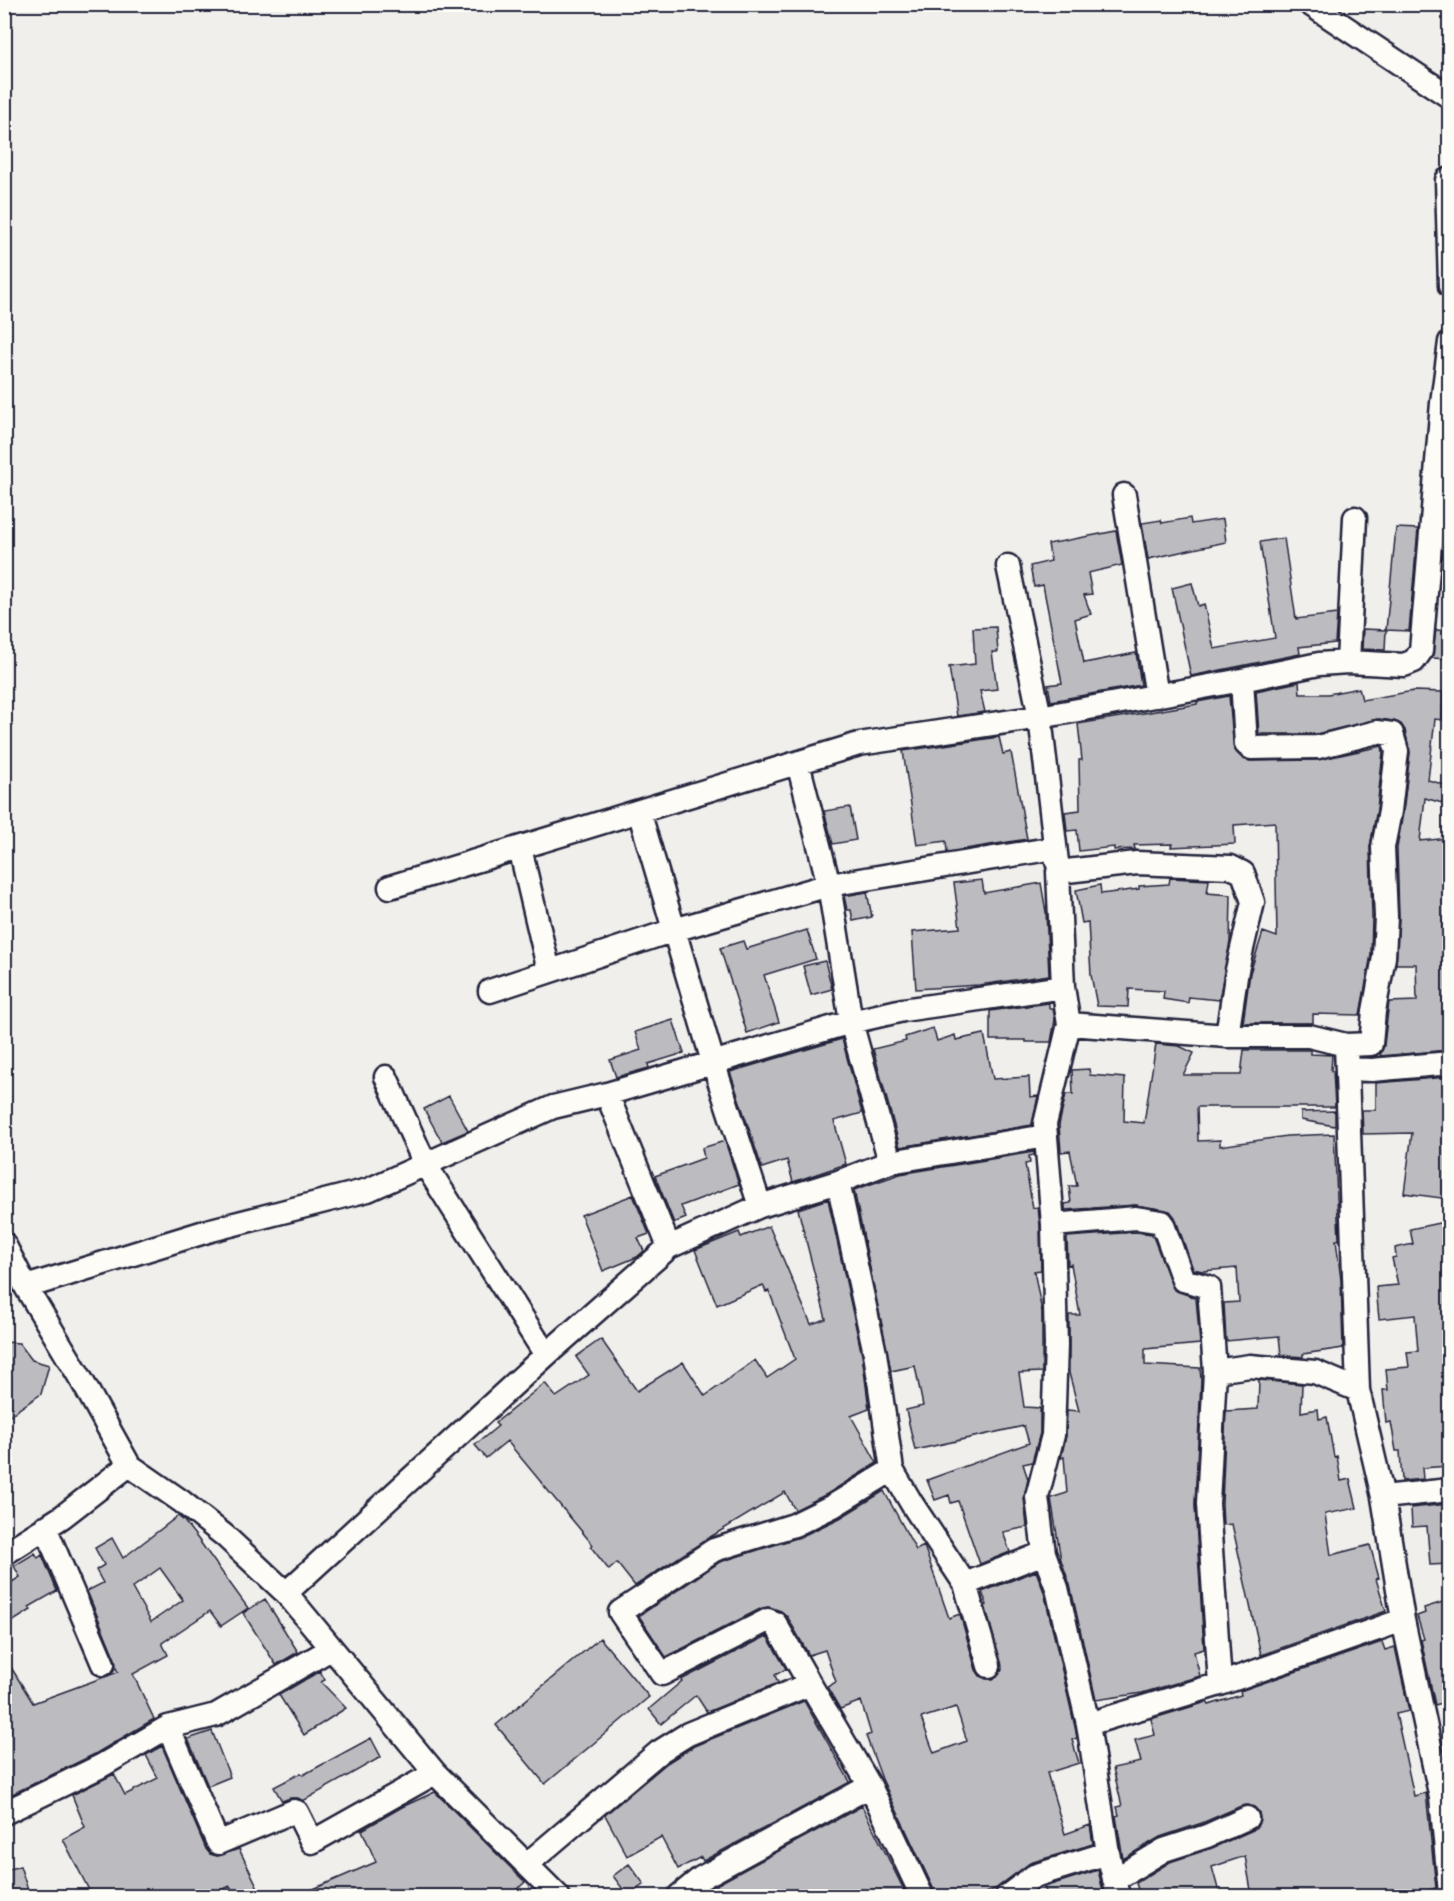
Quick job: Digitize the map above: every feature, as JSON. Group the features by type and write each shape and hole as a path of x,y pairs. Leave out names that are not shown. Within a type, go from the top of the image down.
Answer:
{"street":[{"path":"1310,4 1449,97"},
{"path":"1447,180 1449,286"},
{"path":"390,888 859,744 1040,717 1319,664 1404,664 1414,661 1421,651 1449,342"},
{"path":"1124,495 1157,696"},
{"path":"1348,663 1355,518"},
{"path":"1008,566 1040,717 1058,872 1063,987 1069,1024 1045,1124 1053,1225 1056,1345 1053,1435 1037,1497 1044,1553 1057,1588 1088,1724 1108,1852 1116,1888 1164,1850 1207,1836 1247,1818"},
{"path":"1069,1024 1227,1036 1309,1036 1346,1045 1371,1044 1374,1011 1384,957 1386,917 1383,847 1397,751 1392,735 1377,732 1318,747 1251,748 1246,744 1242,680"},
{"path":"798,763 829,885 851,1022 890,1162"},
{"path":"639,811 713,1062 760,1206"},
{"path":"520,848 549,971"},
{"path":"490,991 674,930 829,885 1055,848"},
{"path":"1058,872 1137,863 1231,867 1243,873 1252,902 1237,970 1227,1036"},
{"path":"26,1287 211,1230 368,1190 554,1107 607,1094 851,1022 903,1010 1063,987"},
{"path":"1346,1045 1358,1390 1383,1497 1403,1620 1445,1797 1444,1894"},
{"path":"1347,1069 1372,1070 1449,1063"},
{"path":"386,1077 425,1164 546,1355"},
{"path":"607,1094 669,1247"},
{"path":"286,1593 546,1355 669,1247 760,1206 838,1182 890,1162 1046,1136"},
{"path":"838,1182 875,1353 892,1470 965,1584 989,1666"},
{"path":"1053,1225 1136,1218 1162,1222 1183,1280 1209,1287 1215,1371 1208,1504 1220,1684"},
{"path":"4,1245 129,1465 181,1501 225,1536 286,1593 435,1773 558,1896"},
{"path":"1215,1371 1250,1366 1315,1372 1358,1390"},
{"path":"4,1554 62,1517 129,1465"},
{"path":"892,1470 843,1501 794,1525 714,1550 620,1612 662,1674 768,1620 775,1623 870,1786 922,1896"},
{"path":"1383,1497 1449,1490"},
{"path":"45,1527 103,1664"},
{"path":"965,1584 1044,1553"},
{"path":"1088,1724 1220,1684 1403,1620"},
{"path":"4,1813 101,1766 168,1727 216,1714 331,1649"},
{"path":"526,1865 659,1752 688,1734 810,1684"},
{"path":"168,1727 218,1843 294,1811 297,1812 312,1842 435,1773"},
{"path":"679,1896 701,1878 870,1786"},
{"path":"1007,1896 1034,1876 1108,1852"}],"building":[{"path":"1190,518 1191,524 1223,519 1226,542 1148,559 1142,523 1161,520 1162,523"},
{"path":"1396,528 1418,529 1409,631 1386,630"},
{"path":"1116,531 1122,565 1088,573 1092,594 1084,595 1091,614 1075,619 1084,663 1136,653 1141,685 1051,701 1048,685 1062,683 1043,585 1034,587 1030,566 1051,561 1048,544"},
{"path":"1284,538 1296,619 1337,614 1335,643 1299,647 1300,654 1191,676 1172,588 1192,583 1198,606 1204,604 1214,649 1275,638 1260,542"},
{"path":"996,627 998,652 992,652 997,689 980,691 985,712 957,716 949,667 975,664 973,628"},
{"path":"1363,629 1386,630 1385,650 1362,649"},
{"path":"1436,630 1449,631 1449,659 1432,658"},
{"path":"1299,682 1300,694 1328,694 1359,688 1362,700 1414,691 1443,692 1442,720 1435,719 1428,780 1449,786 1449,805 1425,798 1420,841 1449,838 1449,856 1443,856 1449,894 1449,923 1442,923 1444,963 1449,962 1449,1050 1380,1056 1384,1045 1389,1002 1417,1001 1416,964 1396,964 1399,918 1397,848 1410,753 1405,730 1401,724 1394,721 1378,719 1316,734 1259,734 1256,691"},
{"path":"1229,696 1234,750 1243,759 1250,761 1318,760 1382,746 1377,809 1370,847 1371,955 1360,1015 1313,1014 1313,1023 1243,1023 1250,973 1263,932 1277,937 1275,822 1234,825 1235,844 1171,847 1172,844 1134,845 1135,849 1114,850 1114,847 1079,851 1077,830 1067,831 1065,812 1080,810 1079,760 1082,760 1078,724 1197,704 1197,702"},
{"path":"999,737 1003,754 1011,752 1027,839 947,852 946,841 917,845 903,751"},
{"path":"850,807 856,840 833,844 824,811"},
{"path":"1170,878 1209,880 1207,893 1231,895 1230,942 1219,1000 1189,997 1188,1003 1163,999 1164,991 1129,989 1128,1007 1097,1006 1091,975 1088,922 1082,923 1076,890 1100,885 1101,894 1139,889 1139,886 1169,884"},
{"path":"982,880 984,893 1041,883 1046,912 1049,975 979,985 916,989 912,932 960,928 954,883"},
{"path":"867,892 872,917 853,921 851,910 847,910 844,896"},
{"path":"807,930 816,959 764,975 779,1022 747,1033 720,948 743,941 746,949"},
{"path":"825,961 832,989 811,995 803,966"},
{"path":"1049,1003 1049,1008 1053,1008 1055,1020 1051,1042 990,1040 990,1011"},
{"path":"673,1020 684,1053 648,1064 649,1068 616,1077 610,1060 641,1050 635,1032"},
{"path":"933,1028 937,1041 955,1035 956,1040 984,1034 993,1079 1029,1077 1030,1097 1038,1096 1032,1125 900,1147 873,1049 906,1041 905,1037"},
{"path":"842,1039 862,1113 834,1121 846,1164 793,1182 787,1160 762,1168 730,1072"},
{"path":"1156,1044 1179,1046 1194,1053 1183,1075 1241,1075 1244,1050 1311,1050 1311,1054 1332,1055 1331,1071 1333,1071 1335,1107 1197,1107 1198,1141 1220,1140 1220,1146 1287,1136 1334,1134 1339,1240 1336,1240 1341,1280 1343,1348 1303,1354 1303,1357 1281,1355 1279,1336 1226,1341 1224,1303 1239,1302 1237,1268 1203,1271 1193,1269 1175,1217 1170,1211 1135,1205 1065,1210 1065,1204 1071,1203 1069,1186 1077,1186 1070,1151 1061,1152 1059,1125 1066,1094 1073,1094 1072,1070 1089,1069 1090,1075 1125,1078 1124,1121 1144,1123"},
{"path":"1448,1077 1449,1199 1404,1193 1412,1133 1363,1134 1362,1110 1376,1110 1376,1083"},
{"path":"449,1096 468,1131 442,1142 424,1109"},
{"path":"1335,1111 1335,1126 1301,1120 1301,1112"},
{"path":"725,1141 739,1184 681,1206 686,1218 674,1223 655,1176 704,1158 702,1148"},
{"path":"1034,1152 1034,1155 1029,1156 1030,1163 1025,1164 1033,1208 1038,1207 1040,1226 1041,1270 1034,1271 1042,1312 1042,1372 1019,1373 1024,1407 1040,1408 1040,1433 1032,1462 1023,1464 1028,1479 1024,1498 1027,1527 1003,1532 1010,1552 980,1564 958,1501 951,1503 949,1495 935,1500 927,1480 1029,1443 1024,1426 915,1450 906,1410 923,1406 915,1366 891,1371 854,1190 900,1174"},
{"path":"633,1195 649,1234 638,1238 644,1251 637,1257 603,1271 581,1215"},
{"path":"828,1199 862,1355 869,1409 851,1416 877,1463 827,1494 795,1510 785,1492 635,1586 617,1563 609,1570 591,1547 593,1545 507,1441 486,1458 475,1445 498,1426 495,1423 545,1383 556,1397 589,1375 576,1357 601,1339 637,1391 683,1362 705,1396 755,1360 767,1378 795,1359 769,1291 766,1292 763,1285 717,1305 695,1250 739,1232 741,1237 769,1226 811,1324 826,1319 798,1209"},
{"path":"1449,1221 1449,1466 1422,1468 1423,1479 1402,1481 1400,1451 1396,1451 1391,1422 1386,1423 1383,1390 1388,1390 1386,1369 1409,1367 1407,1352 1418,1351 1415,1315 1379,1319 1376,1287 1398,1285 1392,1258 1396,1257 1395,1248 1413,1244 1410,1229"},
{"path":"1136,1232 1152,1234 1174,1290 1196,1298 1200,1344 1145,1349 1145,1365 1200,1368 1195,1505 1204,1649 1194,1652 1200,1676 1142,1693 1096,1700 1070,1585 1061,1560 1051,1498 1067,1493 1064,1457 1061,1458 1066,1436 1067,1410 1079,1411 1069,1373 1069,1315 1080,1315 1071,1264 1068,1265 1067,1237"},
{"path":"4,1342 19,1343 32,1360 49,1365 41,1394 4,1419"},
{"path":"1259,1380 1302,1384 1301,1412 1318,1409 1319,1419 1327,1417 1341,1481 1350,1479 1357,1508 1325,1514 1331,1555 1370,1545 1379,1578 1376,1579 1386,1611 1261,1655 1232,1524 1223,1525 1222,1504 1226,1411 1258,1409"},
{"path":"884,1491 916,1550 924,1546 949,1618 960,1614 976,1670 986,1679 993,1679 1002,1669 982,1592 1036,1571 1044,1592 1075,1727 1077,1738 1072,1740 1079,1763 1047,1773 1065,1834 1090,1825 1093,1844 1030,1863 997,1888 978,1896 935,1896 882,1779 866,1736 871,1734 861,1701 840,1709 827,1687 836,1682 825,1650 809,1655 787,1616 781,1611 768,1607 666,1657 639,1616 720,1562 800,1537 840,1518","holes":["956,1707 967,1741 934,1753 921,1718"]},
{"path":"1449,1504 1449,1564 1430,1565 1427,1526 1412,1527 1411,1508"},
{"path":"178,1516 198,1539 248,1608 221,1626 210,1611 162,1643 168,1655 133,1674 154,1719 95,1754 4,1798 4,1656 33,1703 118,1672 115,1659 87,1591 103,1583 96,1570 104,1565 95,1548 112,1538 123,1558","holes":["160,1568 183,1600 151,1622 132,1588"]},
{"path":"35,1553 38,1558 42,1555 57,1591 29,1607 31,1610 4,1627 4,1587 20,1577 14,1566"},
{"path":"265,1599 298,1652 276,1665 243,1613"},
{"path":"1449,1600 1449,1701 1435,1705 1421,1640 1424,1639 1417,1616 1425,1613 1424,1608"},
{"path":"767,1636 786,1669 775,1675 778,1683 707,1712 696,1695 661,1724 649,1709 681,1680"},
{"path":"600,1638 649,1697 545,1784 496,1725"},
{"path":"1382,1642 1385,1650 1395,1647 1409,1711 1396,1714 1414,1796 1426,1793 1436,1888 1407,1896 1252,1896 1245,1856 1212,1867 1220,1896 1140,1896 1136,1883 1170,1862 1212,1848 1253,1830 1260,1819 1259,1812 1254,1807 1241,1806 1202,1823 1160,1837 1123,1859 1116,1816 1119,1815 1117,1807 1122,1806 1113,1768 1141,1762 1135,1740 1155,1735 1151,1719 1207,1702 1209,1705 1241,1695 1240,1691"},
{"path":"320,1671 325,1680 321,1682 346,1708 304,1735 279,1695"},
{"path":"804,1701 850,1782 703,1861 701,1857 678,1869 661,1837 627,1856 605,1815 667,1763 694,1746"},
{"path":"212,1731 230,1777 208,1786 188,1739"},
{"path":"371,1738 381,1757 303,1801 290,1798 282,1801 274,1787 301,1773 303,1775"},
{"path":"162,1746 206,1849 210,1854 217,1856 239,1849 262,1896 236,1896 230,1886 209,1896 92,1896 63,1839 85,1827 72,1795 114,1774 125,1795 158,1778 146,1755"},
{"path":"435,1792 525,1882 510,1896 297,1896 376,1862 362,1830 402,1807"},
{"path":"862,1806 907,1896 722,1896 716,1885"},
{"path":"629,1864 644,1884 628,1896 613,1876"},
{"path":"20,1866 30,1896 4,1896 4,1871"},
{"path":"1098,1870 1103,1891 1085,1896 1048,1896 1044,1887"}],"tram line":[{"path":"1442,4 1450,9"}]}
